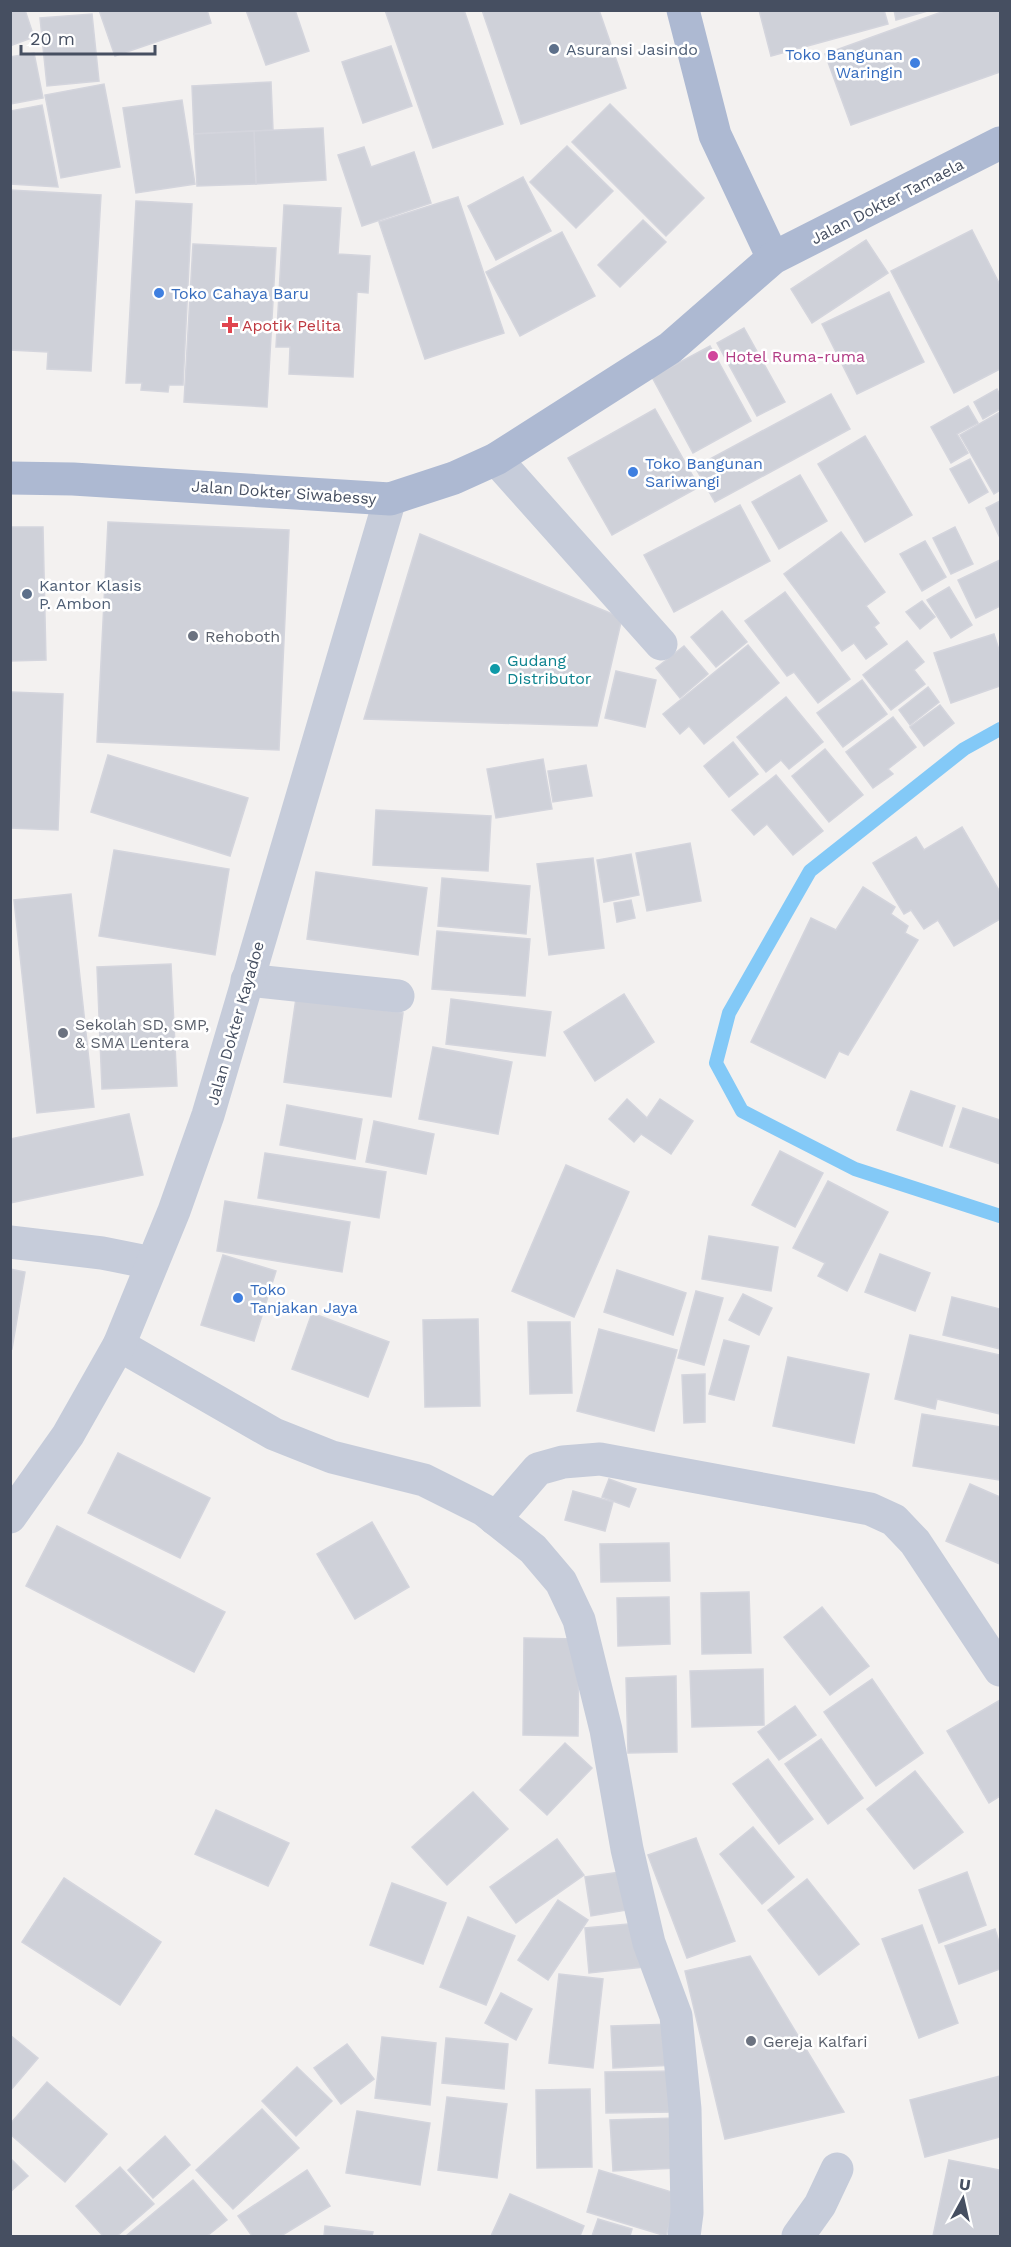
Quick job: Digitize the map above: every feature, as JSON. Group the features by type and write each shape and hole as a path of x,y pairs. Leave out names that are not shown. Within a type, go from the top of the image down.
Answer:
{"main road":[{"path":"683,10 715,135 773,258"},
{"name":"Jalan Dokter Tamaela","path":"773,258 1000,143"},
{"name":"Jalan Dokter Siwabessy","path":"10,478 107,481 390,499 454,478 496,459 670,348 773,258"}],"street":[{"path":"496,459 661,644"},
{"name":"Jalan Dokter Kayadoe","path":"10,1517 68,1435 118,1345 204,1126 390,499"},
{"path":"247,980 398,996"},
{"path":"10,1242 102,1253 152,1263"},
{"path":"118,1345 274,1434 332,1457 424,1480 484,1510 533,1549 561,1582 579,1620 606,1730 627,1849 648,1943 676,2016 685,2109 687,2213 684,2236"},
{"path":"495,1519 538,1468 563,1462 600,1459 870,1509 894,1520 915,1542 1000,1670"},
{"path":"798,2236 820,2205 837,2169"}],"building":[{"path":"10,10 25,10 34,37 10,46"},
{"path":"99,10 207,10 211,23 115,56"},
{"path":"246,10 295,10 309,51 266,65"},
{"path":"385,10 464,10 503,124 433,148"},
{"name":"Asuransi Jasindo","path":"482,10 599,10 626,88 521,124"},
{"path":"759,10 884,10 888,24 771,56"},
{"path":"894,10 931,10 896,20"},
{"name":"Toko Bangunan Waringin","path":"947,10 1000,10 1000,72 851,125 825,54"},
{"path":"92,14 99,81 47,86 40,18"},
{"path":"391,46 412,106 363,123 342,62"},
{"path":"34,53 43,98 10,104 10,57"},
{"path":"271,82 273,130 194,134 192,86"},
{"path":"104,84 120,167 61,178 45,95"},
{"path":"182,100 195,184 136,193 123,108"},
{"path":"610,104 704,198 666,236 572,142"},
{"path":"42,105 58,187 10,184 10,111"},
{"path":"323,128 326,180 256,184 254,131"},
{"path":"254,131 256,184 197,186 194,134"},
{"path":"567,146 613,191 576,228 530,182"},
{"path":"364,147 371,167 414,152 431,203 362,226 338,155"},
{"path":"523,177 551,231 496,260 468,206"},
{"path":"10,190 101,195 91,371 47,369 48,352 10,350"},
{"path":"458,197 504,333 425,359 379,222"},
{"name":"Toko Cahaya Baru","path":"136,201 192,204 183,385 169,385 168,392 141,390 142,383 126,383"},
{"path":"284,205 341,208 338,254 370,256 368,293 357,292 353,377 289,374 290,347 276,347"},
{"path":"643,220 666,242 620,287 598,265"},
{"path":"972,230 1000,285 1000,369 954,393 891,271"},
{"path":"562,232 595,296 520,336 486,272"},
{"path":"866,240 888,273 812,323 791,289"},
{"name":"Apotik Pelita","path":"193,244 276,248 267,407 184,402"},
{"path":"889,292 924,362 857,394 822,324"},
{"path":"744,328 785,402 757,416 717,343"},
{"path":"710,346 751,421 693,453 652,377"},
{"path":"997,389 1000,395 1000,409 983,419 974,402"},
{"path":"831,394 850,429 715,502 695,467"},
{"path":"968,406 978,423 957,434 968,453 951,463 931,427"},
{"name":"Toko Bangunan Sariwangi","path":"655,409 699,487 612,535 568,458"},
{"path":"1000,412 1000,490 994,494 960,435"},
{"path":"865,436 912,515 865,542 818,464"},
{"path":"970,459 988,492 969,503 950,469"},
{"path":"800,475 827,521 779,549 752,502"},
{"path":"1000,501 1000,538 986,508"},
{"path":"740,505 770,561 674,612 644,555"},
{"name":"Rehoboth","path":"108,522 289,530 279,750 97,742"},
{"name":"Kantor Klasis P. Ambon","path":"10,527 43,527 46,660 10,661"},
{"path":"955,527 973,564 951,574 933,538"},
{"path":"841,532 885,592 866,606 879,623 874,627 887,644 866,659 854,643 842,651 784,574"},
{"name":"Gudang Distributor","path":"420,534 622,618 597,726 364,719"},
{"path":"925,541 946,577 922,591 900,554"},
{"path":"1000,560 1000,606 976,618 958,580"},
{"path":"949,587 972,625 951,638 927,600"},
{"path":"785,592 850,679 818,703 794,672 787,676 745,621"},
{"path":"922,601 935,617 920,629 906,612"},
{"path":"722,611 747,642 716,667 691,637"},
{"path":"994,634 1000,653 1000,686 951,703 934,653"},
{"path":"907,641 924,662 914,670 925,684 891,710 863,675"},
{"path":"748,645 779,683 704,744 689,726 680,734 663,714"},
{"path":"684,646 708,674 680,698 656,668"},
{"path":"616,671 656,680 645,727 605,718"},
{"path":"862,680 887,714 843,747 817,713"},
{"path":"928,687 939,702 910,725 899,710"},
{"path":"10,692 63,694 58,830 10,828"},
{"path":"786,697 823,742 789,769 781,760 766,772 737,737"},
{"path":"940,705 954,723 924,746 910,727"},
{"path":"893,717 916,747 888,769 893,774 873,788 846,752"},
{"path":"733,742 758,774 729,797 704,766"},
{"path":"825,749 863,795 829,822 792,776"},
{"path":"108,755 248,798 230,856 91,812"},
{"path":"543,759 552,809 496,818 487,769"},
{"path":"586,765 592,796 553,802 548,771"},
{"path":"776,775 823,831 793,855 767,824 754,835 732,810"},
{"path":"376,810 491,816 488,871 373,865"},
{"path":"962,827 1000,892 1000,919 954,946 938,920 924,929 911,910 904,914 873,863 916,837 924,850"},
{"path":"690,843 701,901 647,911 636,853"},
{"path":"114,850 229,869 215,955 99,936"},
{"path":"631,854 639,895 604,902 597,860"},
{"path":"593,858 604,948 549,955 537,864"},
{"path":"316,872 427,888 418,955 307,939"},
{"path":"442,878 530,886 526,934 438,926"},
{"path":"863,887 895,907 891,914 908,926 905,933 918,940 848,1055 839,1051 825,1078 751,1042 811,918 836,930"},
{"path":"71,894 94,1107 37,1113 14,900"},
{"path":"631,900 635,918 617,922 614,903"},
{"path":"437,931 530,939 525,996 432,989"},
{"path":"171,964 177,1086 102,1089 97,967"},
{"path":"624,994 654,1042 595,1081 564,1032"},
{"path":"296,998 403,1013 391,1097 284,1082"},
{"path":"451,999 551,1012 545,1056 446,1044"},
{"path":"433,1047 512,1062 498,1134 419,1119"},
{"path":"911,1091 955,1106 942,1146 897,1130"},
{"path":"627,1099 647,1118 660,1099 693,1121 671,1154 641,1134 634,1142 609,1119"},
{"path":"287,1105 362,1119 355,1159 280,1145"},
{"path":"963,1108 1000,1120 1000,1164 950,1147"},
{"path":"129,1114 143,1175 10,1203 10,1139"},
{"path":"374,1121 434,1134 426,1174 366,1162"},
{"path":"780,1151 823,1173 795,1227 752,1205"},
{"path":"265,1153 386,1172 379,1218 258,1198"},
{"path":"566,1165 629,1192 574,1317 512,1291"},
{"path":"828,1181 888,1212 847,1291 818,1276 825,1263 793,1248"},
{"path":"225,1201 350,1222 342,1272 217,1251"},
{"path":"709,1236 778,1247 771,1291 702,1279"},
{"path":"880,1254 930,1273 915,1311 865,1292"},
{"name":"Toko Tanjakan Jaya","path":"223,1255 276,1271 254,1341 201,1325"},
{"path":"10,1269 25,1272 12,1349 10,1348"},
{"path":"617,1270 686,1293 673,1335 604,1312"},
{"path":"696,1291 723,1298 704,1365 678,1358"},
{"path":"743,1294 772,1308 759,1335 729,1320"},
{"path":"952,1297 1000,1309 1000,1349 943,1335"},
{"path":"312,1313 389,1342 368,1397 292,1369"},
{"path":"478,1319 480,1406 425,1407 423,1320"},
{"path":"528,1322 570,1322 572,1393 530,1394"},
{"path":"599,1329 677,1350 654,1431 577,1411"},
{"path":"910,1335 1000,1355 1000,1414 937,1399 935,1409 895,1399"},
{"path":"724,1340 749,1346 734,1400 709,1394"},
{"path":"788,1357 869,1374 854,1443 773,1426"},
{"path":"705,1374 705,1422 684,1423 682,1375"},
{"path":"922,1414 1000,1427 1000,1480 913,1466"},
{"path":"118,1453 210,1498 180,1558 88,1513"},
{"path":"609,1479 636,1489 629,1507 602,1497"},
{"path":"970,1484 1000,1497 1000,1564 946,1541"},
{"path":"573,1491 613,1502 605,1531 565,1520"},
{"path":"372,1522 409,1587 355,1619 317,1554"},
{"path":"57,1526 225,1612 194,1672 26,1586"},
{"path":"669,1543 670,1581 601,1582 600,1544"},
{"path":"749,1592 751,1653 702,1654 701,1593"},
{"path":"669,1597 670,1644 618,1646 617,1598"},
{"path":"822,1607 869,1666 830,1695 784,1637"},
{"path":"524,1638 579,1639 578,1736 523,1735"},
{"path":"763,1669 764,1725 692,1727 690,1671"},
{"path":"676,1676 677,1752 628,1753 626,1678"},
{"path":"872,1679 923,1753 876,1786 824,1712"},
{"path":"1000,1700 1000,1796 989,1803 947,1731"},
{"path":"795,1706 816,1735 779,1760 758,1732"},
{"path":"821,1739 863,1798 828,1824 785,1764"},
{"path":"565,1743 592,1768 547,1815 520,1790"},
{"path":"768,1759 813,1819 779,1844 733,1784"},
{"path":"915,1771 963,1832 914,1869 867,1809"},
{"path":"473,1792 508,1829 447,1885 412,1847"},
{"path":"216,1810 289,1843 268,1886 195,1854"},
{"path":"753,1827 794,1877 762,1904 720,1854"},
{"path":"696,1838 735,1941 687,1958 648,1855"},
{"path":"557,1839 584,1875 516,1923 490,1887"},
{"path":"627,1871 633,1909 591,1916 585,1877"},
{"path":"967,1872 986,1925 939,1943 919,1890"},
{"path":"64,1878 161,1942 120,2005 22,1942"},
{"path":"807,1879 859,1944 819,1975 768,1910"},
{"path":"392,1883 446,1903 423,1964 370,1945"},
{"path":"558,1900 588,1920 548,1980 518,1960"},
{"path":"468,1917 515,1936 486,2005 440,1987"},
{"path":"639,1923 644,1967 589,1973 585,1928"},
{"path":"922,1925 958,2023 919,2038 882,1939"},
{"path":"995,1929 1000,1945 1000,1969 959,1984 945,1946"},
{"name":"Gereja Kalfari","path":"750,1956 844,2112 725,2139 685,1971"},
{"path":"559,1974 603,1979 593,2068 549,2063"},
{"path":"501,1993 532,2009 516,2040 485,2023"},
{"path":"674,2024 676,2065 613,2068 611,2026"},
{"path":"10,2035 38,2058 10,2091"},
{"path":"382,2037 436,2043 430,2105 375,2098"},
{"path":"446,2038 508,2044 504,2089 442,2083"},
{"path":"347,2044 374,2079 341,2104 314,2068"},
{"path":"297,2067 332,2101 296,2136 262,2101"},
{"path":"675,2071 675,2112 606,2113 605,2072"},
{"path":"1000,2076 1000,2137 925,2157 910,2100"},
{"path":"47,2082 107,2134 65,2182 10,2134 10,2124"},
{"path":"590,2089 592,2167 537,2168 536,2090"},
{"path":"447,2097 507,2104 497,2178 438,2170"},
{"path":"262,2109 299,2148 233,2209 196,2170"},
{"path":"357,2111 430,2123 420,2185 346,2173"},
{"path":"675,2118 678,2168 613,2171 610,2120"},
{"path":"165,2136 190,2165 153,2198 128,2170"},
{"path":"10,2158 28,2176 10,2192"},
{"path":"949,2160 1000,2170 1000,2236 933,2236"},
{"path":"120,2167 154,2204 117,2236 103,2236 76,2206"},
{"path":"307,2170 330,2206 281,2236 252,2236 238,2216"},
{"path":"599,2170 678,2194 666,2236 587,2212"},
{"path":"193,2180 227,2220 207,2236 126,2236"},
{"path":"510,2194 584,2226 580,2236 491,2236"},
{"path":"598,2219 632,2229 630,2236 592,2236"},
{"path":"325,2226 373,2232 372,2236 324,2236"}],"waterway":[{"path":"1000,729 964,749 810,871 729,1013 716,1063 742,1111 855,1169 1000,1216"}],"place":[{"name":"Asuransi Jasindo","path":"554,49"},
{"name":"Toko Bangunan Waringin","path":"915,63"},
{"name":"Toko Cahaya Baru","path":"159,293"},
{"name":"Apotik Pelita","path":"230,325"},
{"name":"Hotel Ruma-ruma","path":"713,356"},
{"name":"Toko Bangunan Sariwangi","path":"633,472"},
{"name":"Kantor Klasis P. Ambon","path":"27,594"},
{"name":"Rehoboth","path":"193,636"},
{"name":"Gudang Distributor","path":"495,669"},
{"name":"Sekolah SD, SMP, & SMA Lentera","path":"63,1033"},
{"name":"Toko Tanjakan Jaya","path":"238,1298"},
{"name":"Gereja Kalfari","path":"751,2041"}]}
